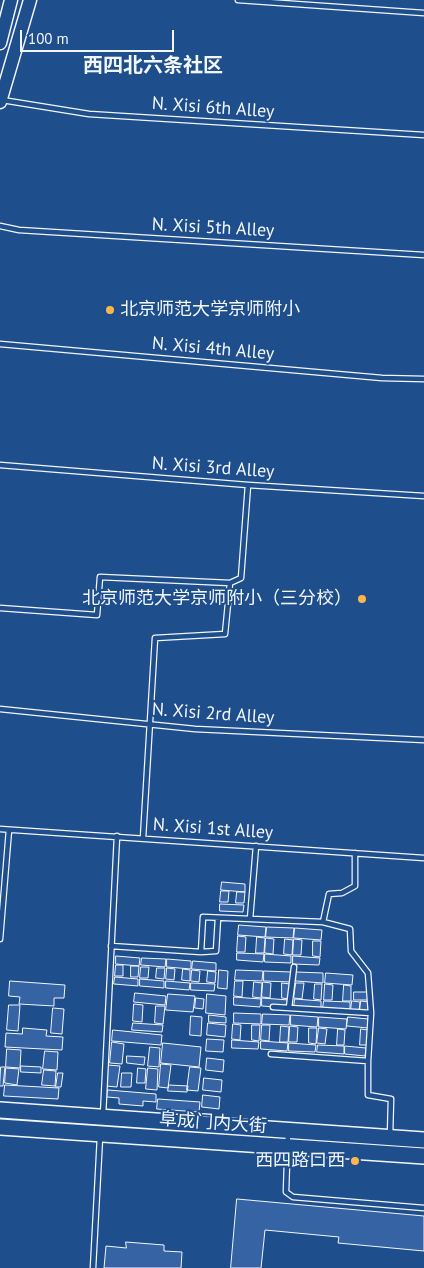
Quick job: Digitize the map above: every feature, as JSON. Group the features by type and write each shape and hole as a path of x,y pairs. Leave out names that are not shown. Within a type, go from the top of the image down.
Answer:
{"main road":[{"path":"0,43 11,0"},
{"path":"0,101 30,0"},
{"name":"阜成门内大街","path":"0,1110 424,1140"},
{"name":"阜成门内大街","path":"0,1127 424,1156"}],"lane":[{"path":"238,0 424,13"},
{"name":"N. Xisi 6th Alley","path":"0,101 89,114 424,135"},
{"name":"N. Xisi 5th Alley","path":"0,226 19,230 424,255"},
{"name":"N. Xisi 4th Alley","path":"0,344 382,378 424,379"},
{"name":"N. Xisi 3rd Alley","path":"0,465 248,485 424,496"},
{"path":"0,608 97,615 100,577 230,583 241,578 248,485"},
{"path":"143,838 155,638 225,634 230,583"},
{"name":"N. Xisi 2rd Alley","path":"0,709 195,729 424,740"},
{"name":"N. Xisi 1st Alley","path":"0,829 424,858"},
{"path":"0,938 9,830"},
{"path":"103,1117 117,836"},
{"path":"250,919 256,846"},
{"path":"323,922 329,894 342,893 355,886 355,853"},
{"path":"201,952 203,917 323,922 350,929 351,950 368,973 371,1013 368,1096 392,1099 389,1138"},
{"path":"111,946 201,952 216,950 218,918"},
{"path":"289,1008 294,967"},
{"path":"273,1007 371,1013"},
{"path":"271,1054 368,1061"},
{"path":"288,1130 286,1192 293,1197 424,1208"},
{"path":"93,1268 100,1134"}],"building":[{"path":"222,882 245,884 245,892 221,890"},
{"path":"221,891 229,891 228,902 220,902"},
{"path":"237,892 245,892 244,903 236,903"},
{"path":"220,904 244,905 243,912 220,911"},
{"path":"239,925 266,927 265,937 238,935"},
{"path":"267,927 294,928 293,938 266,937"},
{"path":"295,928 322,930 321,940 294,938"},
{"path":"238,936 246,937 245,952 237,952"},
{"path":"257,937 265,938 264,953 256,953"},
{"path":"266,938 274,939 273,954 265,953"},
{"path":"285,939 293,940 292,955 284,954"},
{"path":"294,939 302,940 301,955 293,955"},
{"path":"313,941 321,941 320,957 313,956"},
{"path":"237,953 264,954 263,962 237,960"},
{"path":"265,954 291,956 291,963 265,962"},
{"path":"116,956 140,958 139,966 116,964"},
{"path":"293,956 320,958 319,965 293,964"},
{"path":"142,958 166,959 165,967 141,965"},
{"path":"167,959 191,961 191,969 167,967"},
{"path":"193,961 216,963 216,971 192,969"},
{"path":"116,965 123,965 123,976 115,976"},
{"path":"131,966 139,966 138,977 131,977"},
{"path":"141,967 149,967 148,978 140,978"},
{"path":"157,968 165,968 164,979 156,978"},
{"path":"167,968 175,969 174,980 166,979"},
{"path":"183,969 190,970 190,981 182,980"},
{"path":"192,970 200,971 199,982 191,981"},
{"path":"219,970 228,971 227,989 218,988"},
{"path":"236,970 263,971 262,981 235,980"},
{"path":"208,971 216,972 215,983 207,982"},
{"path":"264,971 291,972 290,982 264,981"},
{"path":"296,972 323,973 323,983 296,981"},
{"path":"326,973 353,975 352,985 325,983"},
{"path":"115,977 138,979 138,986 114,984"},
{"path":"140,979 164,981 164,988 140,986"},
{"path":"10,981 65,985 64,998 54,998 54,1006 19,1004 20,997 9,996"},
{"path":"166,981 190,983 189,990 166,988"},
{"path":"235,981 243,981 242,997 234,996"},
{"path":"254,982 262,983 261,998 253,997"},
{"path":"263,982 271,983 270,998 262,997"},
{"path":"191,983 215,984 214,991 191,990"},
{"path":"282,983 290,984 289,999 282,998"},
{"path":"296,983 304,983 302,999 294,998"},
{"path":"315,984 322,984 321,1000 314,999"},
{"path":"325,984 333,985 332,1000 324,1000"},
{"path":"344,985 351,986 351,1001 343,1001"},
{"path":"354,992 368,992 368,1000 354,1000"},
{"path":"135,993 166,996 165,1005 134,1002"},
{"path":"168,994 195,996 193,1012 166,1010"},
{"path":"207,994 226,996 225,1015 206,1013"},
{"path":"234,997 261,999 260,1007 234,1005"},
{"path":"196,998 204,999 203,1009 195,1008"},
{"path":"262,998 289,1000 288,1008 262,1006"},
{"path":"295,999 321,1001 321,1008 294,1007"},
{"path":"324,1001 350,1002 350,1010 323,1008"},
{"path":"352,1001 360,1002 359,1011 351,1010"},
{"path":"361,1001 369,1002 368,1011 360,1010"},
{"path":"134,1004 143,1005 142,1022 133,1021"},
{"path":"9,1005 20,1005 18,1031 7,1030"},
{"path":"156,1006 165,1006 163,1024 155,1023"},
{"path":"53,1008 64,1009 62,1034 51,1033"},
{"path":"234,1013 261,1014 261,1024 234,1023"},
{"path":"263,1014 290,1015 289,1025 262,1024"},
{"path":"209,1015 226,1017 226,1023 209,1022"},
{"path":"291,1015 318,1017 317,1027 291,1025"},
{"path":"191,1016 202,1017 201,1036 190,1035"},
{"path":"319,1017 347,1019 346,1029 319,1027"},
{"path":"348,1017 368,1019 368,1028 347,1026"},
{"path":"133,1023 163,1025 162,1032 132,1030"},
{"path":"208,1023 226,1025 225,1037 207,1035"},
{"path":"233,1024 241,1025 240,1040 232,1039"},
{"path":"252,1025 260,1025 259,1041 252,1040"},
{"path":"262,1025 270,1025 269,1041 261,1040"},
{"path":"281,1026 289,1027 288,1042 280,1042"},
{"path":"290,1026 298,1027 297,1042 289,1042"},
{"path":"23,1028 47,1030 46,1036 63,1037 62,1050 5,1047 6,1033 22,1034"},
{"path":"309,1028 317,1028 316,1044 309,1043"},
{"path":"319,1028 327,1029 325,1044 317,1043"},
{"path":"338,1029 345,1030 344,1045 337,1045"},
{"path":"361,1029 368,1030 367,1045 360,1045"},
{"path":"113,1030 162,1035 161,1045 112,1041"},
{"path":"207,1039 224,1040 223,1052 206,1051"},
{"path":"232,1040 259,1042 258,1049 232,1048"},
{"path":"261,1041 288,1043 287,1051 261,1049"},
{"path":"112,1042 124,1044 122,1064 110,1063"},
{"path":"163,1043 201,1047 199,1067 161,1063"},
{"path":"289,1043 316,1045 315,1052 289,1051"},
{"path":"318,1045 344,1046 344,1054 317,1052"},
{"path":"345,1046 366,1048 365,1056 345,1054"},
{"path":"150,1047 160,1048 159,1067 148,1066"},
{"path":"7,1049 21,1050 20,1068 6,1067"},
{"path":"45,1051 58,1052 57,1070 43,1069"},
{"path":"127,1056 145,1057 144,1065 127,1063"},
{"path":"207,1058 224,1060 223,1072 206,1070"},
{"path":"161,1064 171,1065 168,1088 159,1087"},
{"path":"108,1065 120,1066 117,1087 106,1086"},
{"path":"21,1066 41,1067 41,1073 21,1072"},
{"path":"1,1067 5,1067 3,1086 0,1086"},
{"path":"190,1067 201,1068 198,1091 187,1090"},
{"path":"6,1068 19,1069 17,1085 5,1083"},
{"path":"138,1068 146,1069 145,1083 137,1083"},
{"path":"148,1068 158,1069 157,1090 146,1089"},
{"path":"44,1070 56,1071 55,1086 42,1085"},
{"path":"58,1073 63,1073 61,1087 56,1087"},
{"path":"122,1073 132,1073 131,1087 121,1087"},
{"path":"204,1078 222,1080 221,1092 203,1090"},
{"path":"5,1085 59,1088 58,1099 4,1096"},
{"path":"169,1085 188,1086 187,1092 168,1091"},
{"path":"108,1090 156,1094 156,1102 143,1101 143,1106 119,1104 119,1098 107,1097"},
{"path":"203,1095 220,1097 219,1109 202,1107"},
{"path":"158,1099 200,1102 199,1112 157,1109"},
{"path":"237,1199 424,1216 424,1251 338,1243 339,1237 265,1230 261,1268 231,1268"},
{"path":"126,1242 164,1245 164,1251 182,1252 181,1268 104,1268 106,1246 126,1248"}],"place":[{"name":"北京师范大学京师附小","path":"110,310"},
{"name":"北京师范大学京师附小（三分校）","path":"362,599"},
{"name":"西四路口西","path":"355,1161"}],"district":[{"name":"西四北六条社区","path":"153,66"}]}
